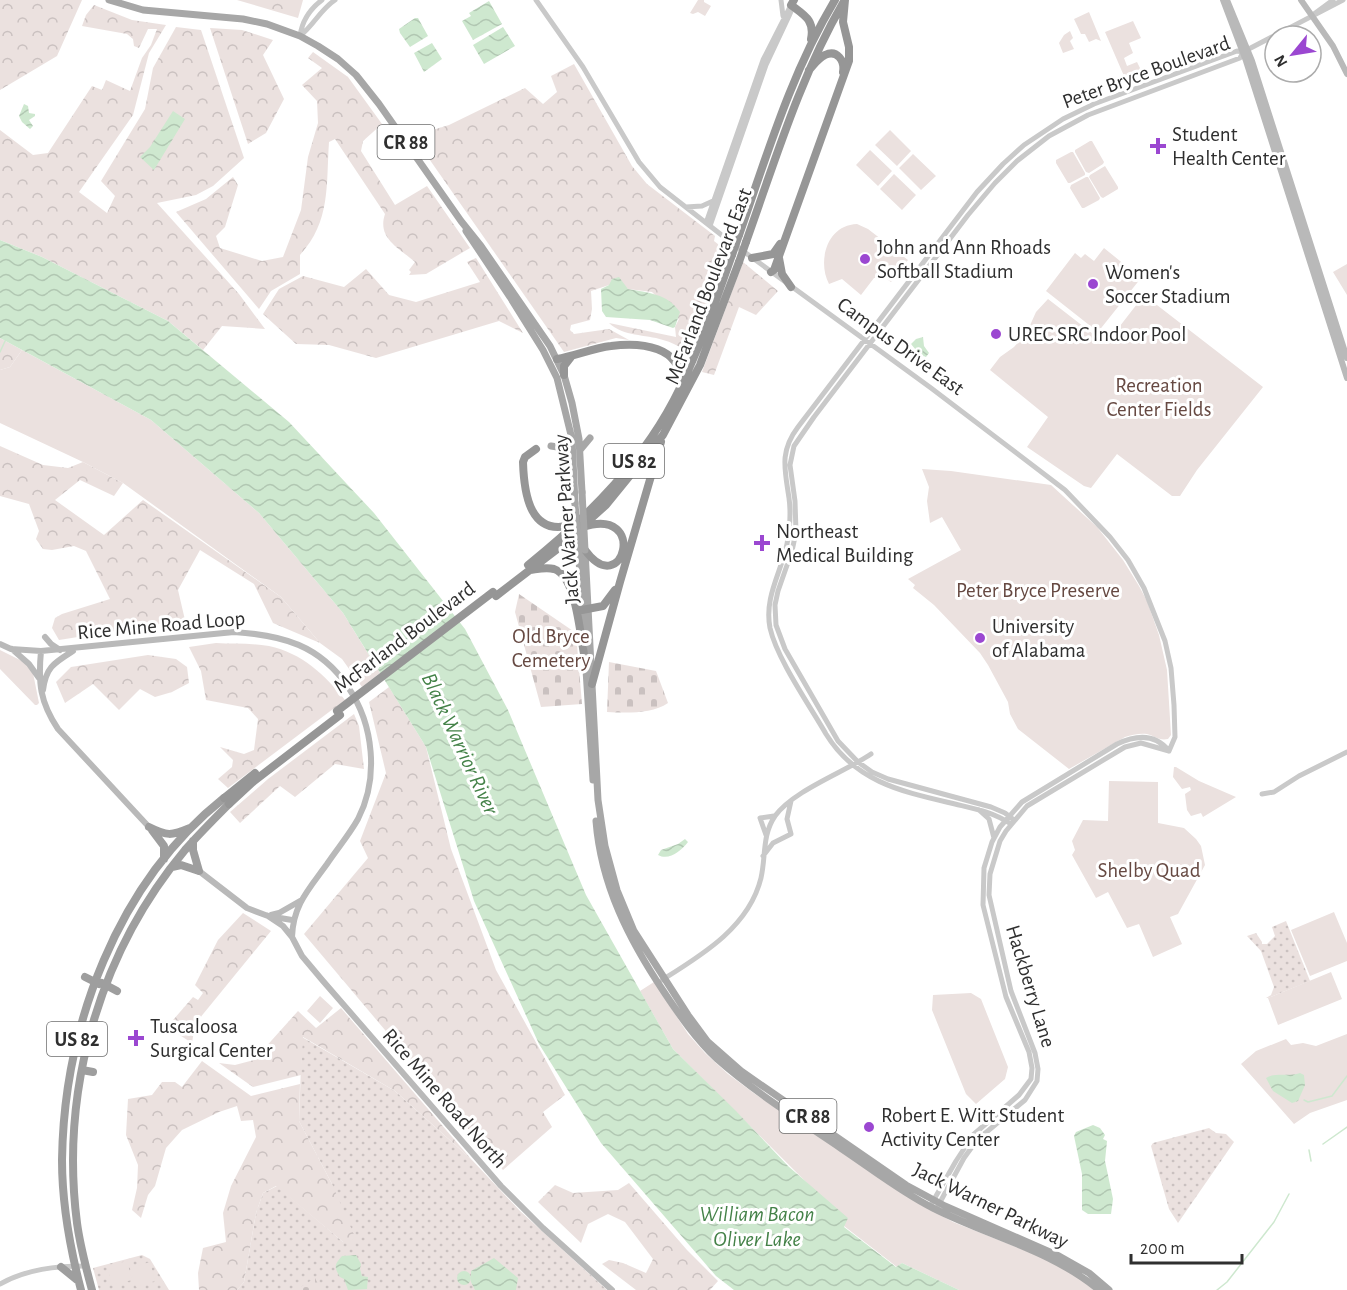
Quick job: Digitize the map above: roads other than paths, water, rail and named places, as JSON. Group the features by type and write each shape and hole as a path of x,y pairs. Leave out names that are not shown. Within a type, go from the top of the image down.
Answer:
{"highway":[{"name":"McFarland Boulevard East","path":"495,594 530,570 624,485 663,435 700,365 796,75 810,42 835,0"},
{"name":"McFarland Boulevard East","path":"742,238 809,70 845,0"},
{"path":"771,272 849,62 849,48 843,22 845,0"},
{"path":"787,1 807,17 812,25 810,42"},
{"path":"786,18 802,13"},
{"path":"791,287 781,271 778,253 844,64 838,56 830,54 821,56 809,70"},
{"path":"752,258 778,253"},
{"name":"McFarland Boulevard East","path":"495,594 578,526 628,468 644,447 679,390 717,310"},
{"path":"553,359 610,346 633,345 660,349 674,359 680,368 679,390"},
{"path":"564,375 564,366 573,356"},
{"path":"592,684 663,435"},
{"path":"536,449 525,457 523,462 530,508 534,515 556,528 600,523 610,525 620,533 624,542 620,559 606,567 599,565 585,550"},
{"path":"530,570 553,569 567,580 573,592 585,659"},
{"path":"585,610 603,606 620,582"},
{"name":"McFarland Boulevard","path":"227,801 495,594"},
{"name":"US 82","path":"80,1287 64,1198 63,1128 74,1051 85,1009 111,945 137,898 164,859 192,827 227,801"},
{"name":"US 82","path":"92,1290 76,1212 73,1145 81,1070 99,1003 105,985 135,923 172,867 227,801"},
{"path":"149,827 164,834 176,834 192,827"},
{"path":"149,827 164,846 164,859"},
{"path":"194,841 197,868"},
{"path":"186,849 197,868"},
{"path":"172,867 197,868"},
{"path":"102,966 100,979 105,985 117,991"},
{"path":"85,977 101,988 99,1003"},
{"path":"81,1070 93,1072"},
{"path":"63,1128 68,1132 73,1145"},
{"path":"61,1267 73,1275 80,1287"}],"main road":[{"name":"CR 88","path":"109,0 143,10 243,19 267,24 300,36 338,59 364,84 461,221 470,239 542,333 553,359 569,425 575,439 573,459"},
{"path":"1225,0 1245,51 1347,358"},
{"path":"1301,0 1333,46 1347,74"},
{"path":"1245,51 1347,378"},
{"name":"Jack Warner Parkway","path":"553,359 564,375 575,439 580,450 585,550 585,659 596,825 604,869 623,923 662,981 708,1042 741,1071 935,1205 1055,1260 1099,1290"},
{"path":"563,436 569,425"},
{"path":"580,450 590,438"},
{"path":"551,446 564,448 573,459"},
{"name":"Jack Warner Parkway","path":"573,459 579,559 592,684 598,800 604,846 617,890 634,931 662,981"},
{"name":"Rice Mine Road Loop","path":"11,649 60,650 234,632 264,634 280,637 302,646 340,677 363,714 370,740 371,775 368,792 358,818 300,901 292,920 292,937"},
{"path":"45,636 60,650"},
{"path":"0,644 11,649 29,664 39,678"},
{"path":"42,697 46,672 75,649"},
{"path":"41,651 39,678 42,697 58,729 149,827"},
{"name":"Rice Mine Road North","path":"197,868 247,908 268,916 292,920"},
{"path":"268,916 279,913 300,901"},
{"name":"Rice Mine Road North","path":"268,916 283,926 292,937 299,952 464,1146 536,1222 612,1290"},
{"name":"Jack Warner Parkway","path":"935,1205 1059,1256 1089,1273 1109,1290"}],"street":[{"path":"300,36 301,27 307,16 322,0"},
{"path":"300,36 308,29 317,15 335,0"},
{"name":"Campus Drive East","path":"536,0 583,67 639,162 654,181 684,207 1065,490 1094,518 1128,560 1146,591 1165,641 1171,668 1175,733 1169,751"},
{"path":"1313,15 1333,0"},
{"path":"1313,15 1343,0"},
{"path":"708,225 713,201 763,60 792,9 787,1"},
{"path":"708,225 766,64 786,18 784,9 787,1"},
{"name":"Peter Bryce Boulevard","path":"1010,820 978,809 888,786 852,766 831,741 779,653 772,636 768,612 772,587 783,560 789,531 789,500 784,467 787,449 794,433 986,192 1029,150 1060,129 1088,115 1240,58 1245,51 1313,15"},
{"path":"684,207 702,206 713,201"},
{"name":"Peter Bryce Boulevard","path":"868,342 794,446 790,465 796,532 778,591 775,615 778,634 838,741 858,762 888,779 985,805 1010,820"},
{"path":"1161,744 1175,733"},
{"name":"Hackberry Lane","path":"935,1205 956,1161 973,1135 1019,1095 1028,1084 1032,1068 1029,1052 1006,997 983,905 984,868 994,838 1022,802 1117,744 1137,736 1161,744 1169,751"},
{"name":"Hackberry Lane","path":"935,1205 977,1140 1025,1100 1037,1081 1038,1069 1035,1053 1011,991 989,895 994,855 1010,820 1038,799 1125,747 1141,743 1169,751"},
{"path":"1262,794 1274,792 1299,776 1347,752"},
{"path":"662,981 706,949 747,910 761,876 766,836 776,816 791,801 872,754"},
{"path":"762,858 773,843 791,834 787,819 791,801"},
{"path":"978,809 989,819 994,838"},
{"path":"766,836 760,818 776,816"},
{"path":"0,1284 28,1272 86,1266"}],"water":[{"path":"489,1 502,24 473,40 462,21 471,16 469,13"},
{"path":"418,18 428,36 410,47 399,29"},
{"path":"503,27 515,46 484,64 473,45"},
{"path":"432,43 442,59 424,72 414,53"},
{"path":"24,104 28,106 29,113 35,114 29,120 33,126 30,129 19,116"},
{"path":"173,111 185,119 154,170 140,157 150,147"},
{"name":"William Bacon Oliver Lake","path":"0,240 42,257 168,321 289,422 374,513 465,629 508,710 586,895 673,1049 788,1166 848,1218 844,1227 896,1267 902,1263 959,1290 734,1290 716,1276 601,1143 539,1044 474,901 426,747 343,613 259,513 151,420 0,338"},
{"path":"619,277 628,289 663,297 675,306 680,312 675,327 650,320 606,317 602,311 601,289 609,285 612,279"},
{"path":"923,337 924,346 929,353 926,357 920,355 911,344"},
{"path":"685,839 688,842 674,854 666,857 658,855 661,850"},
{"path":"1300,1073 1304,1075 1305,1085 1298,1101 1292,1103 1273,1091 1266,1078 1274,1075"},
{"path":"1093,1125 1100,1128 1105,1135 1103,1139 1107,1141 1105,1161 1113,1199 1111,1214 1088,1214 1082,1210 1082,1174 1074,1136 1076,1132"},
{"path":"356,1255 361,1264 362,1276 368,1277 367,1289 348,1290 336,1266 342,1256"},
{"path":"494,1258 518,1278 516,1290 475,1290 471,1282 471,1271"},
{"path":"464,1271 469,1273 471,1278 469,1283 464,1285 459,1283 457,1278 459,1273"}],"waterway":[{"path":"0,352 6,339"},
{"path":"1304,1100 1308,1102 1332,1096 1347,1076"},
{"path":"1323,1144 1347,1127"},
{"path":"1309,1150 1311,1161"},
{"path":"1217,1290 1227,1282 1274,1222 1289,1194"}],"place":[{"name":"Student Health Center","path":"1158,146"},
{"name":"John and Ann Rhoads Softball Stadium","path":"865,259"},
{"name":"Women's Soccer Stadium","path":"1093,284"},
{"name":"UREC SRC Indoor Pool","path":"996,334"},
{"name":"Northeast Medical Building","path":"762,543"},
{"name":"University of Alabama","path":"980,638"},
{"name":"Tuscaloosa Surgical Center","path":"136,1038"},
{"name":"Robert E. Witt Student Activity Center","path":"869,1127"}],"park label":[{"name":"Recreation Center Fields","path":"1159,397"},
{"name":"Peter Bryce Preserve","path":"1038,590"},
{"name":"Old Bryce Cemetery","path":"551,648"},
{"name":"Shelby Quad","path":"1149,870"}],"water label":[{"name":"Black Warrior River","path":"461,743"}]}
